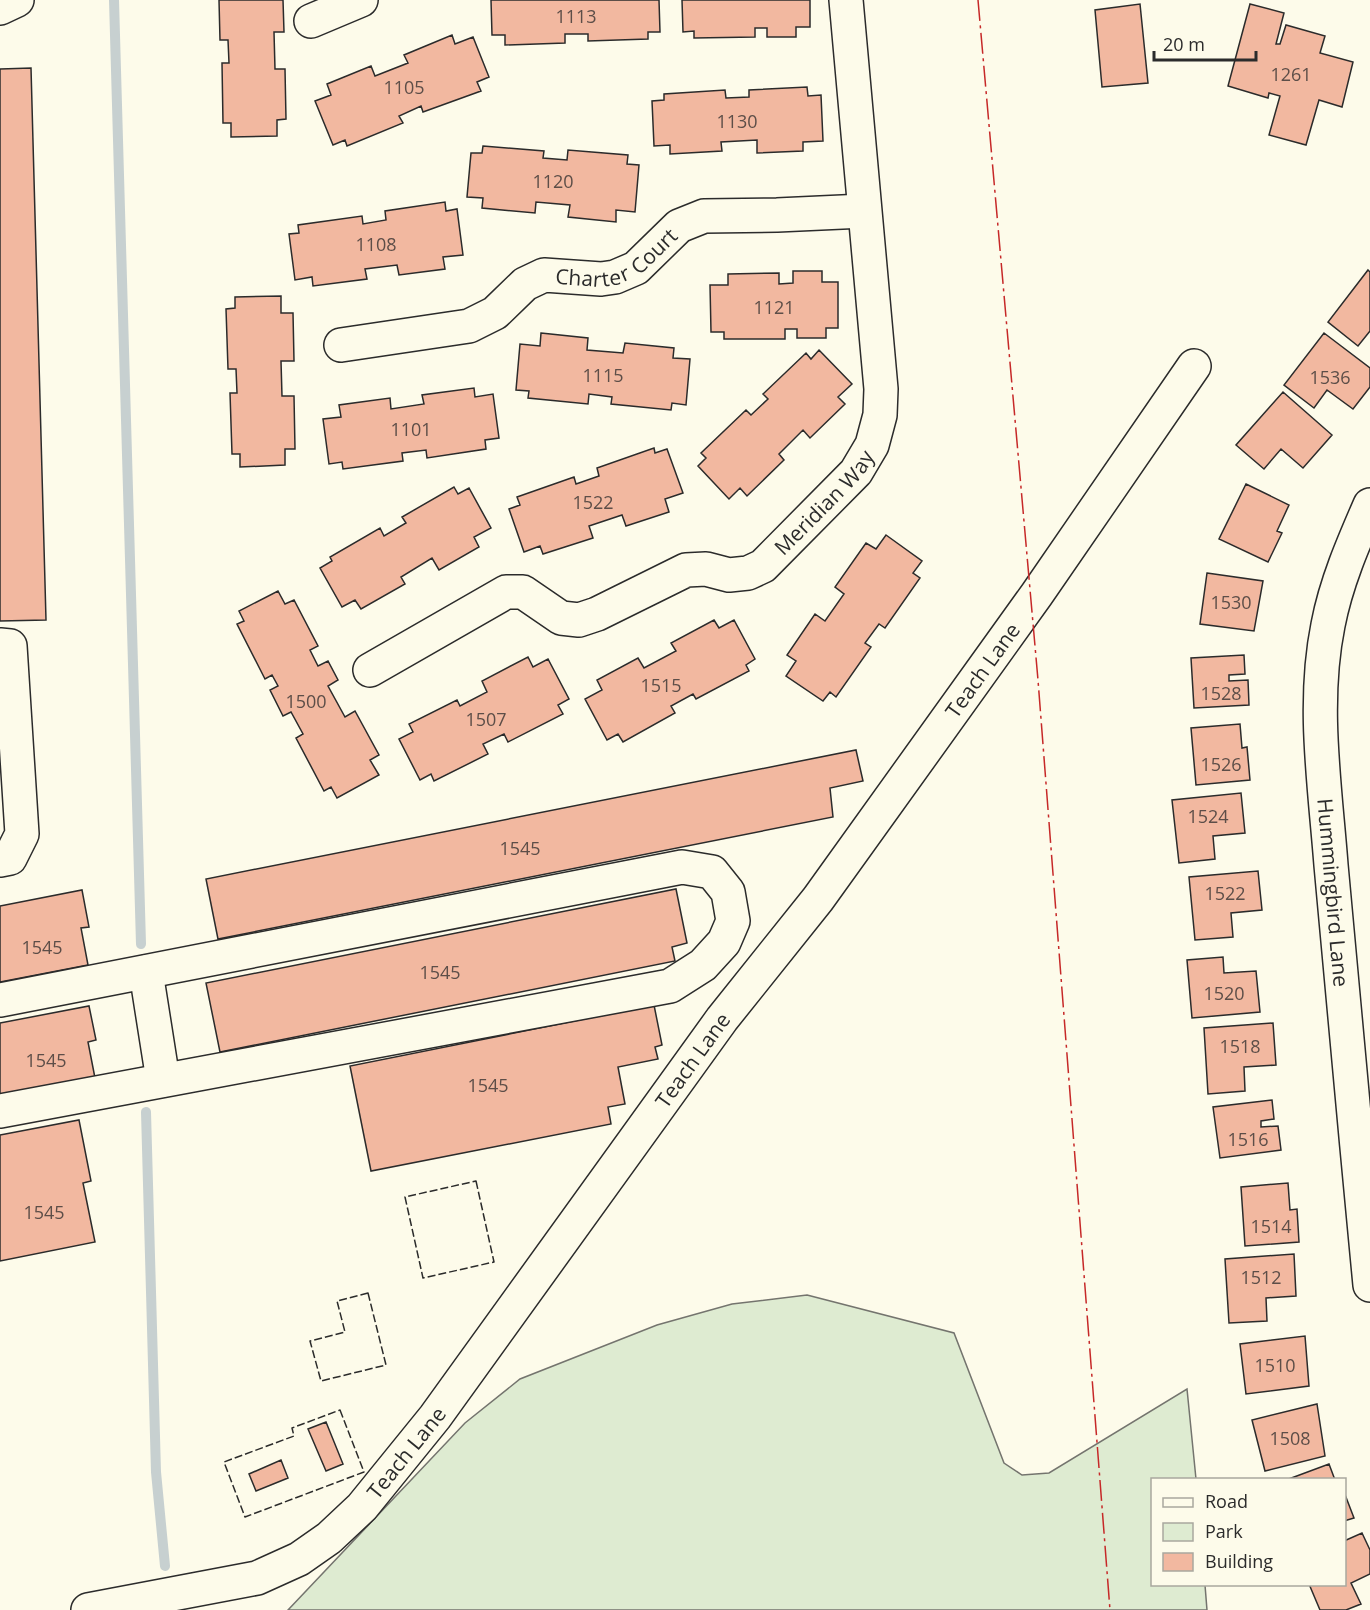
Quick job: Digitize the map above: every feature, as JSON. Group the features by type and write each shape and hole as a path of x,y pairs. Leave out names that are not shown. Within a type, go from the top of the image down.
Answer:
{"street":[{"path":"0,8 18,0"},
{"path":"311,21 361,0"},
{"name":"Meridian Way","path":"370,670 506,592 523,592 561,618 579,620 597,614 686,570 706,569 729,575 748,573 763,566 856,472 872,445 880,414 881,389 846,0"},
{"name":"Charter Court","path":"341,345 469,326 495,313 525,284 544,275 601,279 615,277 636,268 679,226 704,216 864,211"},
{"name":"Teach Lane","path":"88,1610 257,1578 299,1559 329,1538 362,1507 435,1417 722,1019 825,890 1037,594 1194,366"},
{"name":"Hummingbird Lane","path":"1370,506 1347,557 1328,625 1322,672 1321,731 1370,1286"},
{"path":"0,645 10,645 21,834 10,858 0,860"},
{"path":"0,1000 682,867 712,872 728,892 733,921 724,942 703,965 670,986 0,1111"},
{"path":"146,972 163,1080"}],"green space":[{"path":"807,1295 954,1333 1004,1463 1022,1475 1049,1473 1187,1389 1196,1478 1151,1478 1151,1586 1205,1586 1207,1610 288,1610 465,1423 520,1379 657,1325 732,1304"}],"building":[{"path":"219,0 283,0 284,32 274,32 275,69 285,69 286,119 277,120 277,136 231,137 231,123 223,123 222,63 229,63 228,40 220,40"},
{"path":"491,0 659,0 660,32 648,32 648,39 588,41 588,34 565,34 565,43 505,45 505,35 492,35"},
{"path":"682,0 810,0 810,27 796,27 796,37 767,37 767,28 755,28 755,37 694,38 694,31 683,32"},
{"path":"1140,4 1148,83 1102,87 1095,10"},
{"path":"1250,4 1284,13 1276,44 1280,44 1286,25 1325,36 1320,53 1353,62 1342,107 1319,100 1306,145 1269,135 1280,96 1269,93 1268,98 1228,86"},
{"path":"452,35 455,44 473,37 489,77 477,82 481,91 423,112 421,106 399,116 403,123 347,146 345,140 333,145 315,101 331,95 327,84 371,66 375,76 408,63 404,55"},
{"path":"31,68 46,620 0,621 0,69"},
{"path":"807,87 808,96 821,95 823,141 803,142 803,151 757,153 757,140 721,142 722,151 670,154 670,145 654,146 652,101 664,100 664,94 725,90 726,98 749,97 749,90"},
{"path":"483,146 544,151 543,158 567,160 568,150 628,155 627,164 639,165 635,212 616,210 616,222 568,217 570,205 536,202 535,213 482,208 483,198 467,197 471,153 482,153"},
{"path":"445,202 446,211 457,209 463,255 443,257 445,269 399,275 397,265 365,269 367,279 313,286 312,277 295,280 289,234 299,233 298,225 362,216 363,224 386,220 385,211"},
{"path":"1368,270 1370,272 1370,331 1358,346 1328,322"},
{"path":"793,271 822,271 822,282 838,282 838,328 826,328 826,338 797,338 797,329 785,329 785,339 724,339 724,332 711,332 710,285 728,285 728,274 779,273 779,284 793,283"},
{"path":"281,296 281,313 293,313 294,361 281,361 282,396 294,396 295,449 285,449 285,465 240,467 240,454 232,454 230,393 237,393 236,369 228,369 226,309 235,308 235,297"},
{"path":"541,333 588,338 587,350 623,353 625,343 674,348 673,358 690,359 686,405 672,403 671,410 611,404 612,397 589,394 588,404 528,398 529,391 516,390 520,344 540,346"},
{"path":"1324,333 1370,368 1370,387 1353,409 1327,390 1314,408 1284,385"},
{"path":"819,350 852,384 838,397 845,404 810,438 803,430 779,454 784,460 747,496 740,488 729,499 698,466 706,458 701,453 746,410 751,415 768,399 763,394 806,353 811,359"},
{"path":"474,388 475,397 493,394 499,438 485,440 486,449 427,458 426,450 402,453 403,461 343,469 342,462 329,464 323,419 341,417 339,405 390,398 391,409 424,404 422,395"},
{"path":"1283,392 1332,435 1303,468 1281,449 1264,469 1236,445"},
{"path":"654,448 655,453 667,449 683,493 665,499 669,512 626,526 622,515 589,526 593,538 543,554 540,546 524,552 509,509 520,505 517,497 574,477 576,484 599,476 597,468"},
{"path":"1246,484 1289,505 1277,531 1282,533 1268,562 1219,539"},
{"path":"454,487 458,494 469,488 491,528 474,537 479,547 439,570 432,558 401,577 405,584 361,609 355,600 342,607 320,568 332,561 330,557 380,528 384,536 406,523 402,517"},
{"path":"886,535 922,561 913,573 920,578 885,628 879,624 865,643 871,647 836,697 830,692 823,701 786,676 796,661 787,655 815,614 825,621 844,594 835,587 866,543 876,549"},
{"path":"1207,573 1263,581 1254,631 1200,624"},
{"path":"278,591 285,604 294,600 318,646 310,650 318,666 328,661 338,680 328,686 345,717 355,711 379,755 370,760 379,775 337,798 331,787 324,791 296,738 303,734 291,712 283,716 270,690 278,686 272,675 265,679 237,624 244,621 239,611"},
{"path":"714,620 719,628 734,620 755,659 746,665 749,671 696,699 693,694 671,706 675,713 623,742 618,734 607,740 585,699 602,690 597,680 638,658 644,668 676,651 671,643"},
{"path":"1244,655 1245,674 1229,675 1229,681 1248,680 1249,705 1194,708 1191,658"},
{"path":"528,657 533,667 548,659 569,699 558,705 563,714 508,742 504,734 483,744 488,754 434,781 431,774 420,780 399,739 413,732 409,724 457,700 460,706 487,692 482,681"},
{"path":"1240,724 1242,748 1247,747 1250,780 1196,785 1191,728"},
{"path":"856,750 863,781 830,788 833,817 218,939 206,879"},
{"path":"1241,793 1245,833 1213,836 1215,859 1179,863 1172,800"},
{"path":"1258,871 1262,910 1231,913 1233,937 1195,940 1189,877"},
{"path":"676,889 687,943 672,947 675,961 220,1052 206,983"},
{"path":"82,890 89,927 81,928 88,965 0,982 0,906"},
{"path":"1223,957 1224,973 1256,971 1260,1012 1192,1018 1187,960"},
{"path":"654,1005 662,1045 655,1047 658,1059 618,1067 625,1104 608,1107 611,1124 371,1171 350,1066"},
{"path":"89,1006 96,1040 88,1042 95,1078 0,1096 0,1023"},
{"path":"1273,1023 1276,1065 1244,1067 1245,1091 1208,1094 1204,1028"},
{"path":"1272,1100 1274,1119 1261,1121 1261,1127 1278,1126 1281,1150 1220,1158 1213,1107"},
{"path":"79,1120 91,1181 83,1183 95,1242 0,1261 0,1135"},
{"path":"1288,1183 1290,1210 1297,1209 1299,1242 1245,1246 1241,1187"},
{"path":"1294,1254 1296,1296 1266,1298 1267,1321 1229,1323 1225,1259"},
{"path":"1305,1336 1309,1386 1246,1394 1240,1344"},
{"path":"1317,1404 1325,1456 1265,1471 1252,1420"},
{"path":"326,1422 343,1464 326,1471 308,1429"},
{"path":"281,1460 288,1478 256,1491 249,1474"},
{"path":"1329,1464 1334,1478 1291,1478"},
{"path":"1346,1497 1354,1518 1346,1520"},
{"path":"1362,1533 1370,1550 1370,1574 1351,1583 1361,1604 1346,1610 1320,1610 1310,1586 1346,1586 1346,1540"}],"waterway":[{"path":"114,0 141,944"},
{"path":"146,1112 156,1472 165,1566"}],"fence":[{"path":"476,1181 494,1262 423,1278 405,1197 476,1181"},
{"path":"368,1293 386,1365 321,1381 310,1341 345,1332 337,1301 368,1293"},
{"path":"340,1410 364,1472 245,1517 224,1462 294,1436 292,1428 340,1410"}],"power":[{"path":"978,0 1038,680 1110,1610"}]}
